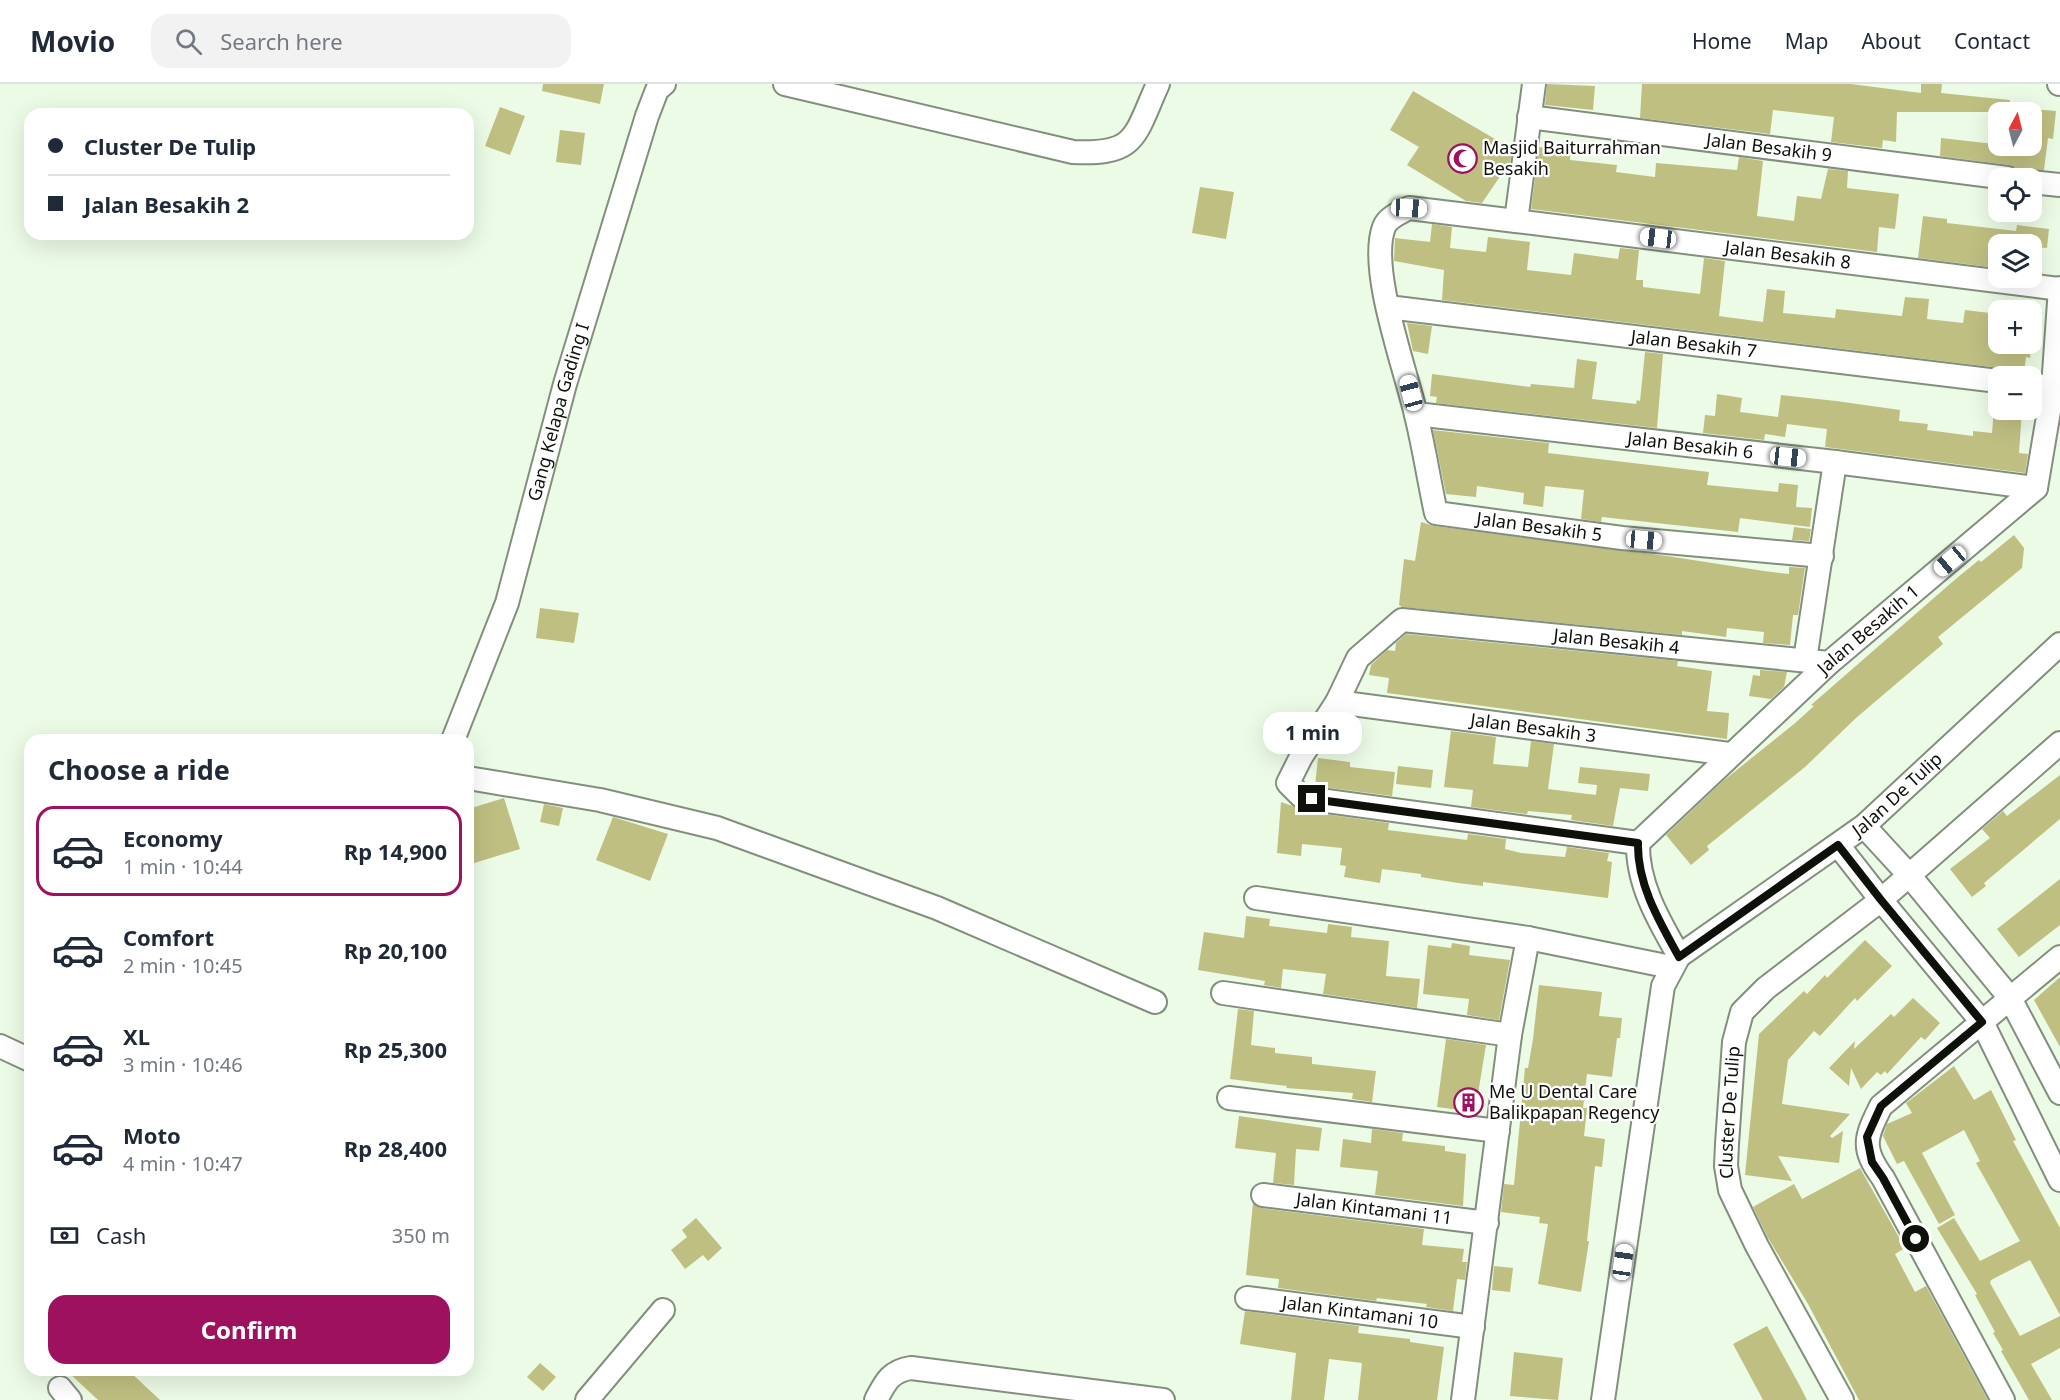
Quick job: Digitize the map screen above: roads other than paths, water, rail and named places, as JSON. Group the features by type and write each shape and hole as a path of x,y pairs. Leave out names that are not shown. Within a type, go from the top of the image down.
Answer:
{"street":[{"name":"Gang Kelapa Gading I","path":"455,734 507,603 565,384 647,116 657,90 664,84"},
{"path":"785,84 1073,152 1100,153 1115,151 1130,141 1158,84"},
{"path":"1516,221 1534,84"},
{"name":"Jalan Besakih 9","path":"1529,117 1988,176"},
{"path":"2042,183 2060,185"},
{"name":"Jalan Besakih 8","path":"1436,513 1416,414 1388,307 1380,254 1384,226 1394,216 1409,208 2060,288"},
{"path":"2042,386 2060,288"},
{"name":"Jalan Besakih 7","path":"1388,307 1988,380"},
{"name":"Jalan Besakih 6","path":"1416,414 1835,462 2036,488"},
{"path":"2036,488 2040,420"},
{"path":"1805,660 1835,462"},
{"name":"Jalan Besakih 1","path":"1638,843 1729,754 1829,663 2036,488"},
{"name":"Jalan Besakih 5","path":"1436,513 1622,538 1822,556"},
{"name":"Jalan Besakih 4","path":"1337,702 1358,658 1402,620 1829,663"},
{"name":"Jalan De Tulip","path":"1675,962 1864,826 2060,644"},
{"path":"1337,702 1300,758 1288,783 1301,796 1638,843 1637,865 1675,962 1663,986 1603,1400"},
{"name":"Jalan Besakih 3","path":"1337,702 1729,754"},
{"name":"Cluster De Tulip","path":"1842,1400 1757,1246 1730,1190 1726,1166 1734,1042 1742,1012 1766,988 1881,900 2060,743"},
{"path":"474,779 600,800 717,828 938,908 1155,1002"},
{"path":"1864,826 1909,875 2010,998 2060,1093"},
{"path":"1838,845 1982,1022 2060,1180"},
{"path":"1256,897 1675,962"},
{"path":"1463,1400 1510,1035 1528,938"},
{"path":"2003,1400 1883,1178 1872,1162 1867,1147 1867,1137 1881,1106 2060,957"},
{"path":"1223,993 1510,1035"},
{"path":"0,1046 24,1056"},
{"path":"1229,1098 1497,1131"},
{"name":"Jalan Kintamani 11","path":"1263,1195 1487,1223"},
{"name":"Jalan Kintamani 10","path":"1247,1298 1473,1327"},
{"path":"587,1400 663,1310"},
{"path":"876,1400 888,1378 897,1370 911,1368 1129,1398 1163,1400"}],"place":[{"name":"Masjid Baiturrahman Besakih","path":"1462,158"},
{"name":"Me U Dental Care Balikpapan Regency","path":"1468,1102"}]}
